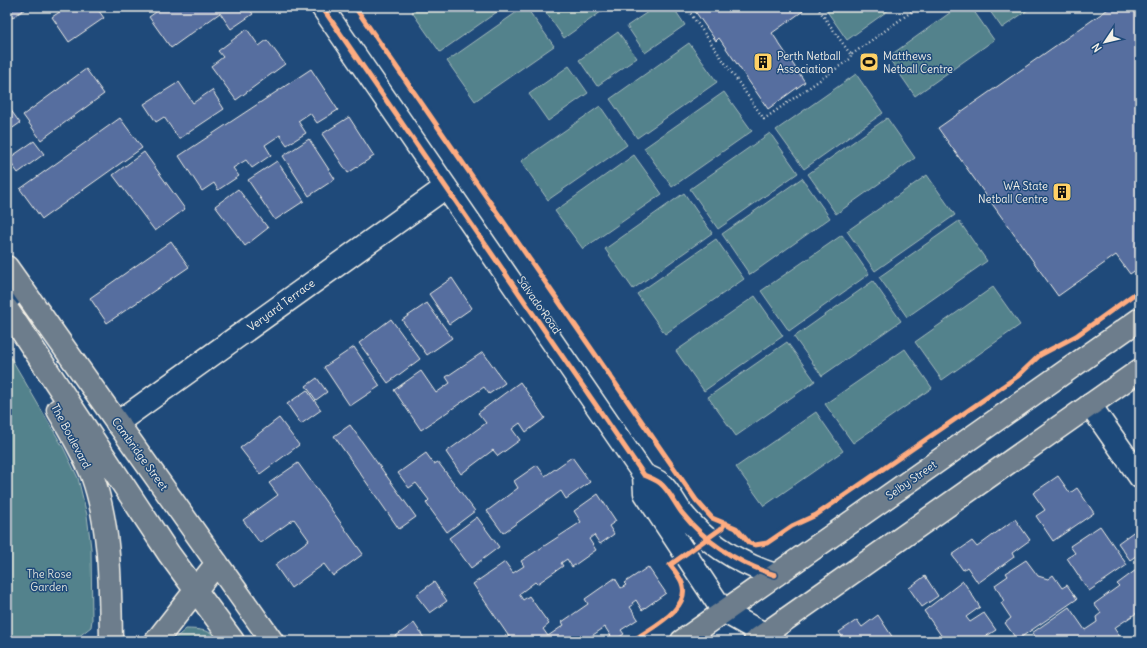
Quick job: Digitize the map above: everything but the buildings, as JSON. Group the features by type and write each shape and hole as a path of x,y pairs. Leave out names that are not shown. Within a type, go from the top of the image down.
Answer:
{"main road":[{"name":"Cambridge Street","path":"7,268 14,293 117,423 272,641"},
{"path":"7,308 169,554 233,641"},
{"name":"Selby Street","path":"682,641 1140,319"},
{"name":"The Boulevard","path":"23,332 53,402 77,443 92,475 102,514 108,551 111,641"},
{"path":"763,639 1140,370"},
{"path":"156,641 217,563"}],"street":[{"name":"Salvado Road","path":"322,7 644,475 661,483 682,513 709,541 731,557 754,568 775,575"},
{"name":"Veryard Terrace","path":"117,423 446,187"},
{"path":"1090,405 1140,477"},
{"name":"Salvado Road","path":"644,475 645,493 723,611 763,639"}],"path":[{"path":"686,7 764,119 850,59 851,55 918,7"},
{"path":"818,7 851,55"}],"green space":[{"path":"419,7 504,7 440,52 412,12"},
{"path":"526,7 554,46 475,101 447,61"},
{"path":"542,7 608,7 564,38"},
{"path":"655,7 673,7 685,25 645,53 627,26"},
{"path":"824,7 893,7 847,40"},
{"path":"958,7 971,7 994,40 915,96 888,57"},
{"path":"987,7 1032,7 1002,28"},
{"path":"618,32 637,58 597,86 579,60"},
{"path":"689,43 717,82 637,138 610,99"},
{"path":"569,66 588,93 548,121 529,94"},
{"path":"856,74 883,113 804,169 776,130"},
{"path":"724,92 752,131 672,187 644,148"},
{"path":"600,106 627,145 548,200 521,161"},
{"path":"887,118 915,158 836,214 808,174"},
{"path":"770,133 798,173 718,229 690,189"},
{"path":"634,155 662,194 583,249 555,211"},
{"path":"927,175 955,215 875,271 847,231"},
{"path":"802,178 830,218 750,275 722,234"},
{"path":"684,193 712,233 633,289 605,249"},
{"path":"959,221 987,261 907,317 879,277"},
{"path":"842,235 869,274 789,331 761,291"},
{"path":"716,239 744,279 665,334 637,294"},
{"path":"873,281 901,321 822,376 794,337"},
{"path":"993,287 1020,325 942,380 915,342"},
{"path":"755,296 783,336 704,391 676,351"},
{"path":"787,342 815,381 736,436 708,397"},
{"path":"905,349 932,388 853,443 825,404"},
{"name":"The Rose Garden","path":"7,351 63,447 78,478 87,515 91,548 92,620 91,627 73,641 7,641"},
{"path":"816,412 843,451 764,506 736,467"},
{"path":"186,629 210,632 221,641 172,641"}],"cycle path":[{"path":"322,7 644,475 660,483 669,493 682,513 713,543 748,565 775,575"},
{"path":"355,7 696,500 712,518 736,528 749,543 755,545 767,543 792,526 816,515 1018,376 1040,355 1076,336 1140,290"},
{"path":"633,641 668,617 681,601 683,592 682,583 670,565 722,528 725,523"}],"place":[{"name":"Perth Netball Association","path":"763,62"},
{"name":"Matthews Netball Centre","path":"869,62"},
{"name":"WA State Netball Centre","path":"1062,192"}]}
